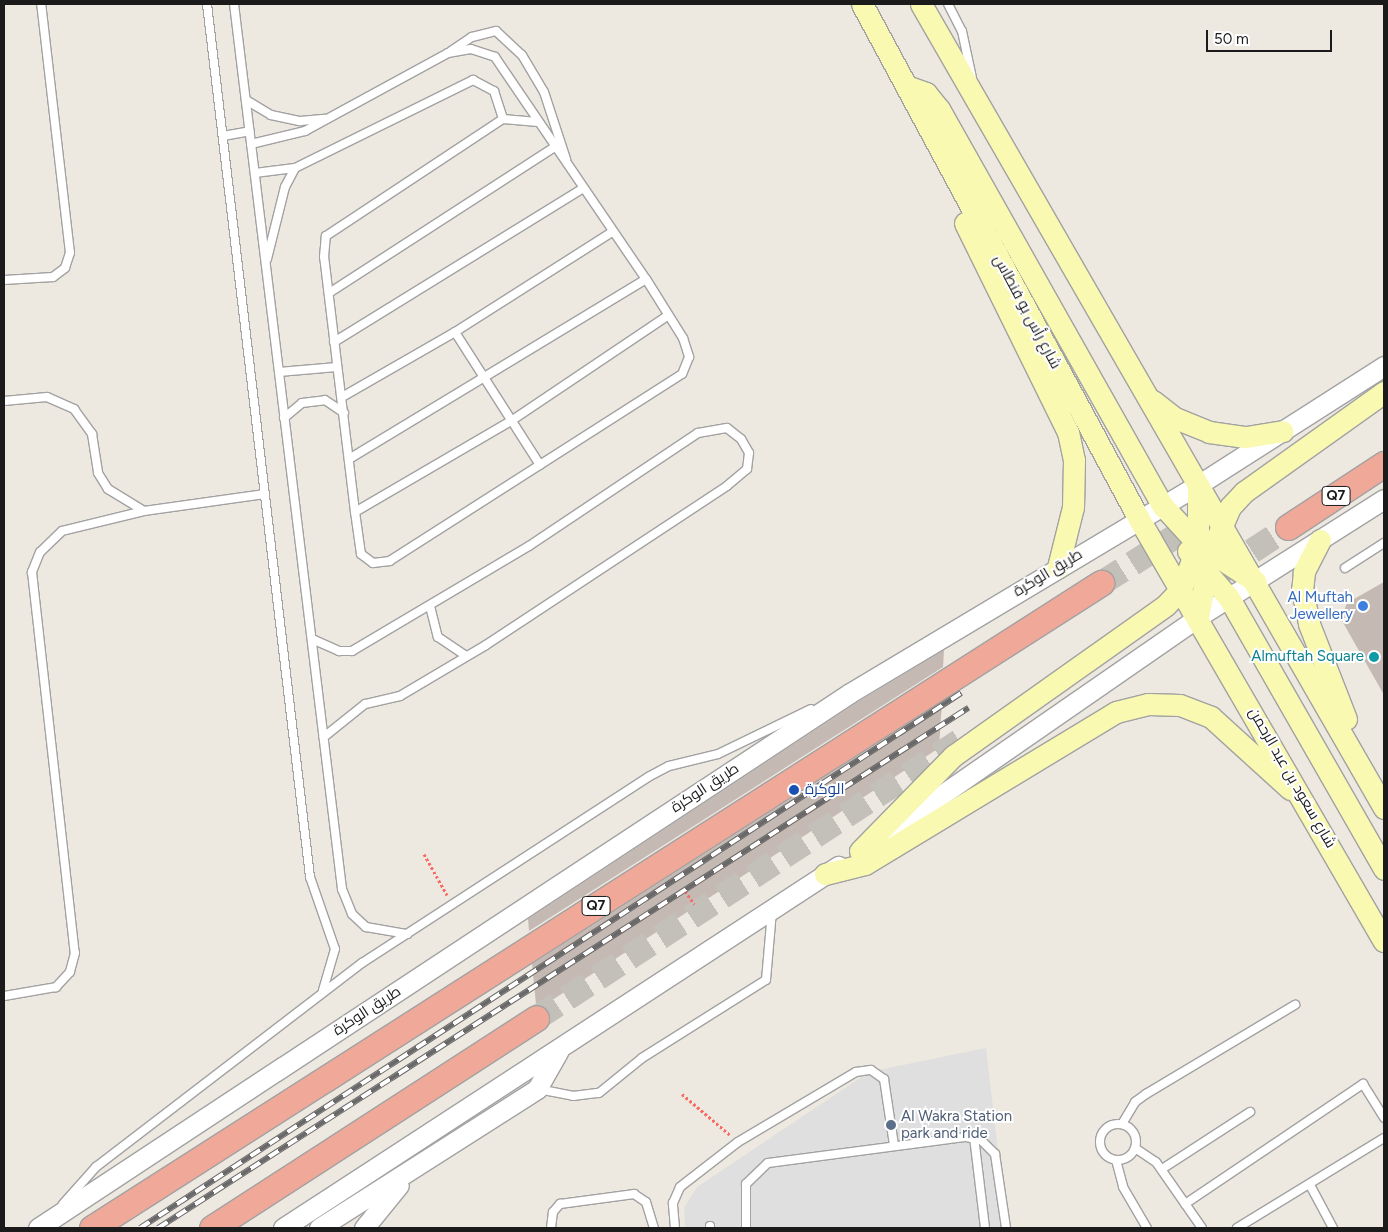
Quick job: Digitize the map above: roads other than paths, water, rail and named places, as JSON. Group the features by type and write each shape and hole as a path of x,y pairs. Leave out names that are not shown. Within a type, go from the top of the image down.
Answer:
{"highway":[{"name":"Q7","path":"1288,527 1384,464"},
{"name":"Q7","path":"92,1228 1101,583"},
{"path":"212,1228 536,1018"}],"main road":[{"name":"شارع رأس بو فنطاس","path":"862,4 1139,519 1198,617"},
{"path":"921,4 1145,395 1256,582 1384,808"},
{"path":"906,86 926,93 939,109 1163,506 1203,556 1229,598 1384,869"},
{"path":"959,186 968,233 1063,419 1072,446 1073,507 1058,567"},
{"path":"860,851 891,814 953,756 1166,605 1181,589 1221,524 1244,492 1384,392"},
{"path":"1145,395 1175,418 1209,432 1246,437 1283,431"},
{"path":"1198,485 1203,556 1198,617"},
{"path":"1139,519 1203,556 1256,582"},
{"path":"1320,540 1304,572 1305,608 1373,789"},
{"name":"شارع سعود بن عبد الرحمن","path":"1198,617 1384,941"},
{"path":"826,874 865,864 1116,712 1148,704 1180,706 1211,717 1308,806"}],"street":[{"name":"طريق الوكرة","path":"40,1227 850,693 1198,485 1384,366"},
{"path":"283,1228 826,874 1198,617 1256,582 1384,499"},
{"path":"319,1228 537,1089 561,1048"},
{"path":"364,1228 421,1162"}],"lane":[{"path":"4,280 53,277 65,268 70,253 41,4"},
{"path":"207,4 310,877 335,949 323,990"},
{"path":"234,4 345,902 366,927 407,934"},
{"path":"948,4 968,50 972,93"},
{"path":"251,144 278,140 329,118 448,53 472,37 496,31 522,55 544,92 569,168"},
{"path":"448,53 471,49 495,57 612,232 646,279 667,316 683,338 689,358 682,374 390,561 373,563 361,554 328,293 326,236 503,119 538,122"},
{"path":"255,173 295,168 473,80 494,91 503,119"},
{"path":"246,100 271,115 290,119 329,118"},
{"path":"223,136 250,131"},
{"path":"328,293 555,147"},
{"path":"266,264 285,187 295,168"},
{"path":"334,342 583,188"},
{"path":"342,397 455,332 612,232"},
{"path":"349,459 646,279"},
{"path":"355,512 511,420 667,316"},
{"path":"455,332 540,465"},
{"path":"280,372 337,368"},
{"path":"4,401 47,397 74,409 92,434 102,481 114,495 144,511"},
{"path":"284,418 302,403 325,400 344,413"},
{"path":"312,639 338,651 352,651 430,606 698,433 728,428 741,439 749,453 747,469 728,486 466,656 400,696 365,704 324,737"},
{"path":"4,996 56,987 70,972 75,953 32,572 40,552 62,531 144,511 265,494"},
{"path":"1345,568 1384,544"},
{"path":"430,606 438,637 466,656"},
{"path":"40,1227 96,1167 323,990 452,904 650,776 669,766 718,754 850,693"},
{"path":"537,1089 572,1096 599,1093 642,1058 766,980 772,909"},
{"path":"1122,1124 1135,1136 1135,1148 1127,1158 1116,1160 1104,1153 1100,1142 1105,1130 1122,1124 1135,1102 1296,1005"},
{"path":"675,1228 673,1203 680,1187 738,1142 864,1070 878,1074 887,1086 894,1146"},
{"path":"1185,1204 1363,1084 1384,1118"},
{"path":"1162,1169 1250,1112"},
{"path":"974,1137 985,1228"},
{"path":"746,1228 746,1184 768,1163 974,1137 995,1154 1006,1228"},
{"path":"1237,1228 1384,1138"},
{"path":"1135,1148 1162,1169 1202,1228"},
{"path":"1116,1160 1123,1187 1147,1228"},
{"path":"1310,1185 1333,1228"},
{"path":"551,1228 553,1212 560,1204 634,1194 646,1202 654,1228"}],"tunnel":[{"path":"1101,583 1205,517"},
{"path":"1221,571 1288,527"},
{"path":"536,1018 967,736"}],"railway":[{"path":"140,1228 961,693"},
{"path":"158,1228 968,708"}],"place":[{"name":"Al Muftah Jewellery","path":"1363,606"},
{"name":"Almuftah Square","path":"1374,657"},
{"name":"الوكرة","path":"794,790"},
{"name":"Al Wakra Station park and ride","path":"891,1125"}]}
